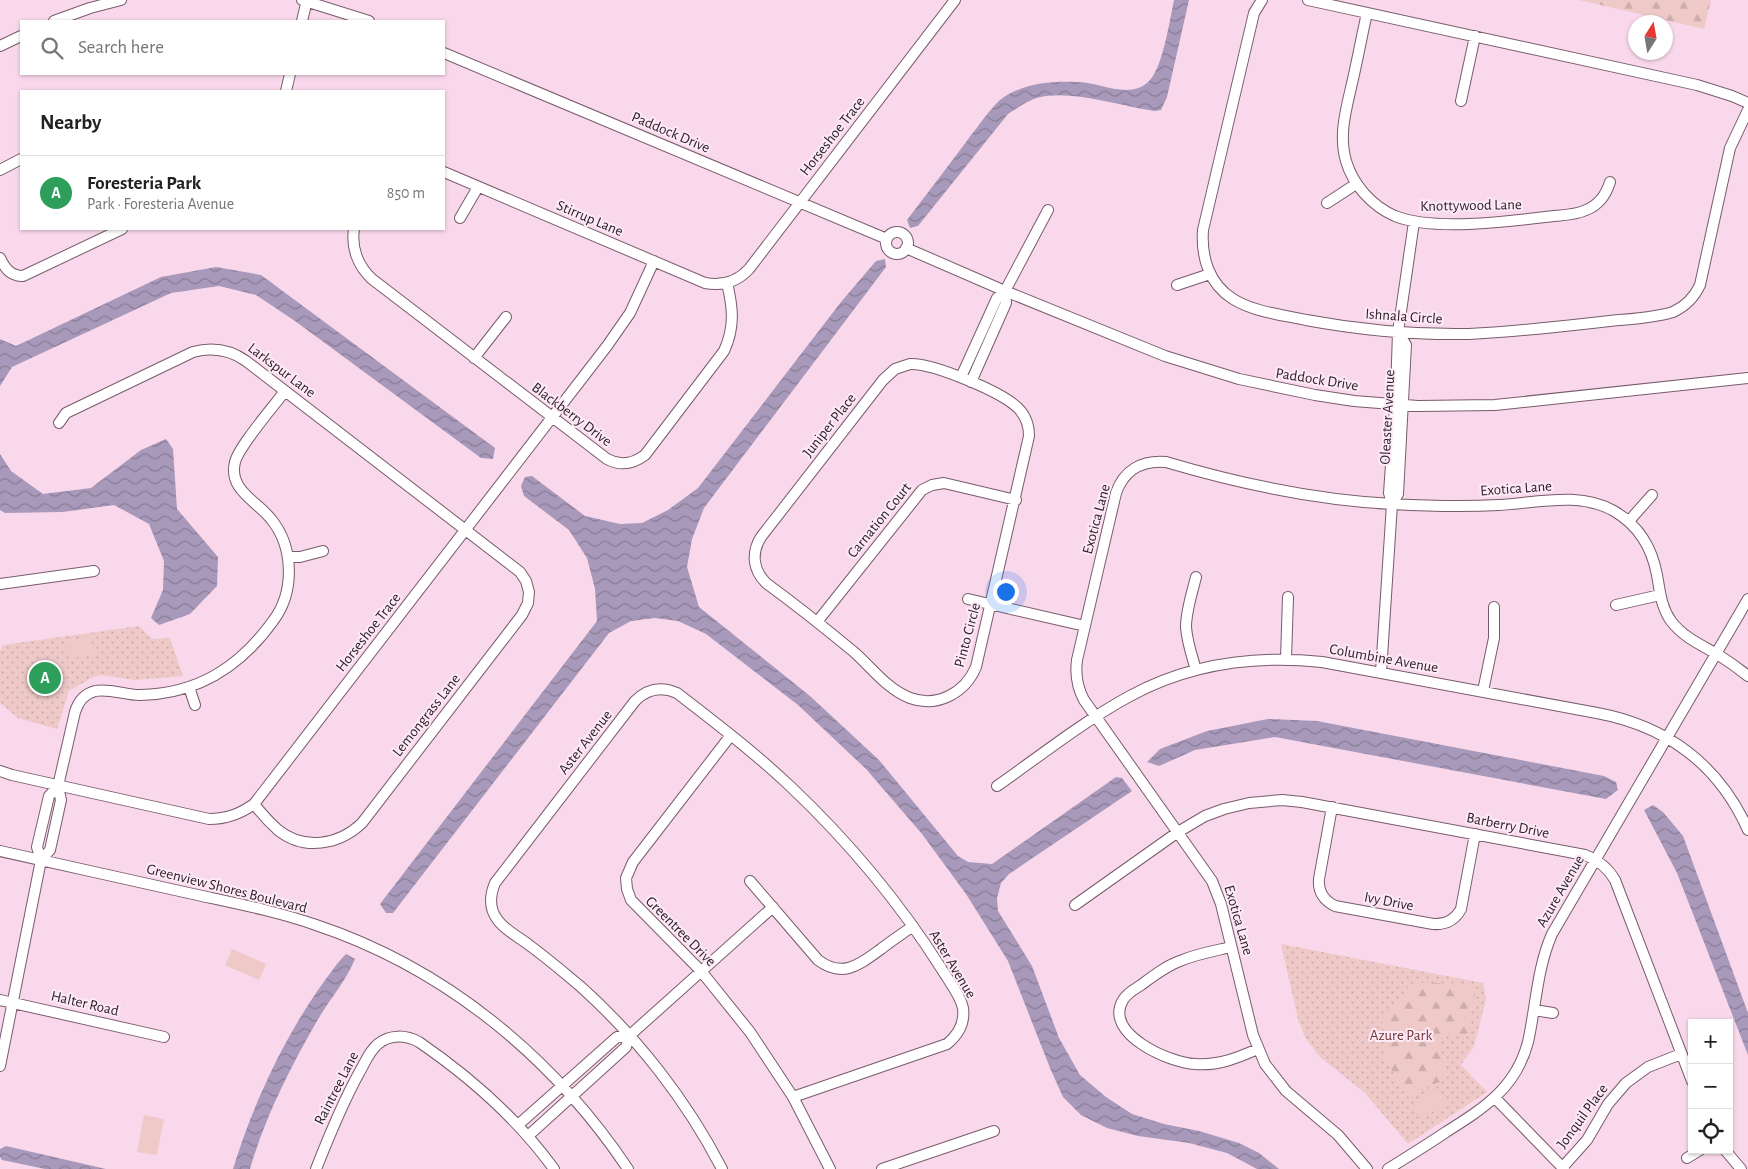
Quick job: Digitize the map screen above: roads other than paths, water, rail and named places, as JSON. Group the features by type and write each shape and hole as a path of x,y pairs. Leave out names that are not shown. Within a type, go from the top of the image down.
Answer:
{"street":[{"path":"57,20 90,8 121,0"},
{"path":"302,20 305,0 366,20"},
{"name":"Horseshoe Trace","path":"727,283 737,279 745,272 955,0"},
{"name":"Ishnala Circle","path":"1262,0 1254,13 1203,230 1203,253 1210,274 1220,288 1228,295 1252,308 1330,324 1398,332 1458,334 1505,332 1662,315 1673,312 1683,307 1700,285 1730,148 1748,110"},
{"path":"1308,0 1697,85 1732,96 1748,104"},
{"name":"Knottywood Lane","path":"1367,13 1343,124 1343,149 1356,184 1372,202 1382,209 1414,222 1455,223 1498,222 1577,213 1587,210 1596,204 1606,192 1610,182"},
{"path":"0,46 20,36"},
{"path":"1461,101 1475,36"},
{"name":"Paddock Drive","path":"445,52 887,239"},
{"path":"286,90 290,75"},
{"path":"0,170 20,160"},
{"name":"Stirrup Lane","path":"445,172 705,283 727,283"},
{"path":"1327,203 1356,184"},
{"path":"460,218 478,187"},
{"path":"961,377 997,298 1005,291 1048,210"},
{"name":"Oleaster Avenue","path":"1381,672 1392,504 1389,494 1398,404 1398,332 1414,222"},
{"path":"0,258 7,270 17,276 23,276 120,230"},
{"name":"Blackberry Drive","path":"354,230 354,251 358,262 365,272 552,418 613,462 630,463 645,455 724,351 731,336 733,319 727,283"},
{"path":"891,234 901,234 907,242 906,248 901,253 894,254 886,246 887,239 891,234"},
{"name":"Paddock Drive","path":"906,248 1147,350 1202,369 1315,395 1398,404 1456,406 1524,403 1748,378"},
{"name":"Horseshoe Trace","path":"0,771 58,786 209,819 230,817 254,804 618,332 641,292 654,262"},
{"path":"1177,285 1210,274"},
{"path":"971,382 1006,303 1005,291"},
{"path":"474,358 506,317"},
{"name":"Larkspur Lane","path":"59,424 66,414 187,354 205,349 217,349 235,354 466,530"},
{"name":"Juniper Place","path":"754,559 756,547 761,537 886,376 895,369 915,364 961,377"},
{"name":"Pinto Circle","path":"754,559 762,579 817,622 902,695 919,701 931,701 943,699 963,687 971,678 978,661 1029,442 1029,431 1018,407 961,377"},
{"path":"0,1066 42,860 37,847 48,796 58,786 79,702 87,695 102,690 138,695 157,694 189,687 212,678 238,661 260,639 281,608 289,579 288,557 281,534 262,509 242,492 237,484 234,472 235,461 240,450 285,391"},
{"name":"Exotica Lane","path":"1367,1169 1338,1135 1286,1091 1274,1078 1258,1049 1217,892 1206,872 1081,695 1076,678 1076,666 1118,488 1127,474 1140,465 1155,461 1166,462 1219,477 1284,491 1332,499 1392,504 1458,506 1578,500 1602,505 1629,521 1642,536 1655,564 1660,595 1666,612 1679,630 1748,676"},
{"name":"Carnation Court","path":"817,622 922,490 932,485 944,483 1016,500"},
{"path":"1629,521 1652,495"},
{"name":"Lemongrass Lane","path":"254,804 277,829 290,837 306,842 316,843 336,840 355,830 362,823 522,615 528,603 528,586 520,572 466,530"},
{"path":"288,557 322,551"},
{"path":"0,584 94,572"},
{"path":"1196,577 1186,627 1196,670"},
{"path":"1616,605 1660,595"},
{"path":"1286,659 1288,597"},
{"path":"968,598 1085,626"},
{"name":"Azure Avenue","path":"1388,1169 1477,1112 1495,1098 1506,1086 1522,1058 1527,1042 1547,946 1555,928 1748,599"},
{"path":"1483,691 1494,638 1494,607"},
{"name":"Columbine Avenue","path":"997,786 1096,716 1151,685 1196,670 1239,661 1286,659 1322,662 1381,672 1612,715 1638,724 1667,738 1700,762 1715,777 1735,805 1748,830"},
{"path":"189,687 195,705"},
{"name":"Aster Avenue","path":"722,1169 687,1110 662,1075 629,1036 581,987 498,922 491,906 493,888 501,875 635,700 644,693 655,689 672,690 731,735 791,787 835,831 872,874 912,926 959,998 963,1015 959,1032 942,1047 793,1097"},
{"name":"Greentree Drive","path":"731,735 633,862 626,878 628,895 634,905 701,972 750,1032 793,1097 830,1169"},
{"name":"Barberry Drive","path":"1075,905 1178,832 1205,816 1249,803 1282,800 1332,807 1585,855 1596,859"},
{"name":"Ivy Drive","path":"1332,807 1319,878 1320,890 1325,900 1335,906 1424,923 1445,924 1450,922 1461,909 1475,834"},
{"name":"Greenview Shores Boulevard","path":"0,851 269,911 352,938 395,958 476,1007 513,1037 564,1085 592,1119 628,1169"},
{"path":"1596,859 1609,870 1618,886 1688,1071"},
{"path":"750,881 818,960 833,968 845,969 856,966 912,926"},
{"path":"518,1125 617,1038 629,1036 773,907"},
{"path":"1231,947 1192,956 1165,968 1126,996 1121,1006 1121,1020 1131,1035 1141,1043 1152,1051 1176,1061 1195,1064 1222,1063 1258,1049"},
{"name":"Halter Road","path":"0,1000 164,1036"},
{"path":"1534,1010 1552,1013"},
{"path":"528,1136 626,1047 629,1036"},
{"name":"Raintree Lane","path":"316,1169 342,1107 370,1054 382,1041 393,1037 413,1039 486,1094 528,1136 554,1169"},
{"name":"Jonquil Place","path":"1563,1168 1587,1140 1608,1104 1626,1083 1648,1067 1681,1054"},
{"path":"1495,1098 1563,1168"},
{"path":"882,1169 994,1131"},
{"path":"1687,1158 1694,1154"},
{"path":"1728,1154 1741,1169"}],"water":[{"path":"1174,0 1189,0 1167,97 1161,110 1154,111 1100,100 1058,95 1031,100 1008,114 918,226 910,228 907,220 995,105 1012,92 1030,86 1068,82 1086,83 1125,90 1142,86 1150,80 1155,73 1162,54"},
{"path":"885,259 886,267 704,508 692,539 687,567 699,607 810,696 879,760 958,856 968,862 992,864 1116,777 1122,778 1132,791 1009,874 1001,883 997,898 998,911 1032,966 1059,1038 1080,1075 1106,1097 1132,1114 1239,1143 1259,1153 1279,1169 1257,1169 1227,1153 1189,1143 1138,1136 1107,1128 1081,1115 1063,1097 1008,961 966,894 922,834 866,769 798,705 706,634 678,621 655,618 631,621 609,633 393,913 386,913 380,904 597,621 595,589 587,558 569,530 524,496 521,486 525,477 532,476 585,516 620,524 642,523 668,510 698,488 841,302 876,261"},
{"path":"216,267 261,275 495,448 493,459 481,458 295,321 256,295 219,286 171,293 12,367 0,386 0,339 16,346 161,277"},
{"path":"166,439 173,449 177,509 218,557 217,586 190,614 159,625 151,618 163,590 164,561 149,524 114,505 63,512 5,513 0,510 0,454 11,471 43,494 91,488 141,450"},
{"path":"1268,719 1317,721 1604,776 1616,782 1618,790 1606,799 1275,737 1195,750 1159,766 1147,762 1160,749 1207,731"},
{"path":"1653,805 1663,812 1683,836 1748,1013 1748,1055 1677,873 1644,810"},
{"path":"346,954 355,959 347,975 317,1021 288,1075 263,1131 250,1169 233,1169 258,1099 280,1054 318,990"},
{"path":"6,1146 106,1169 45,1169 2,1160 0,1149"}],"place":[{"name":"Foresteria Park","path":"45,678"}],"park label":[{"name":"Azure Park","path":"1401,1035"}]}
